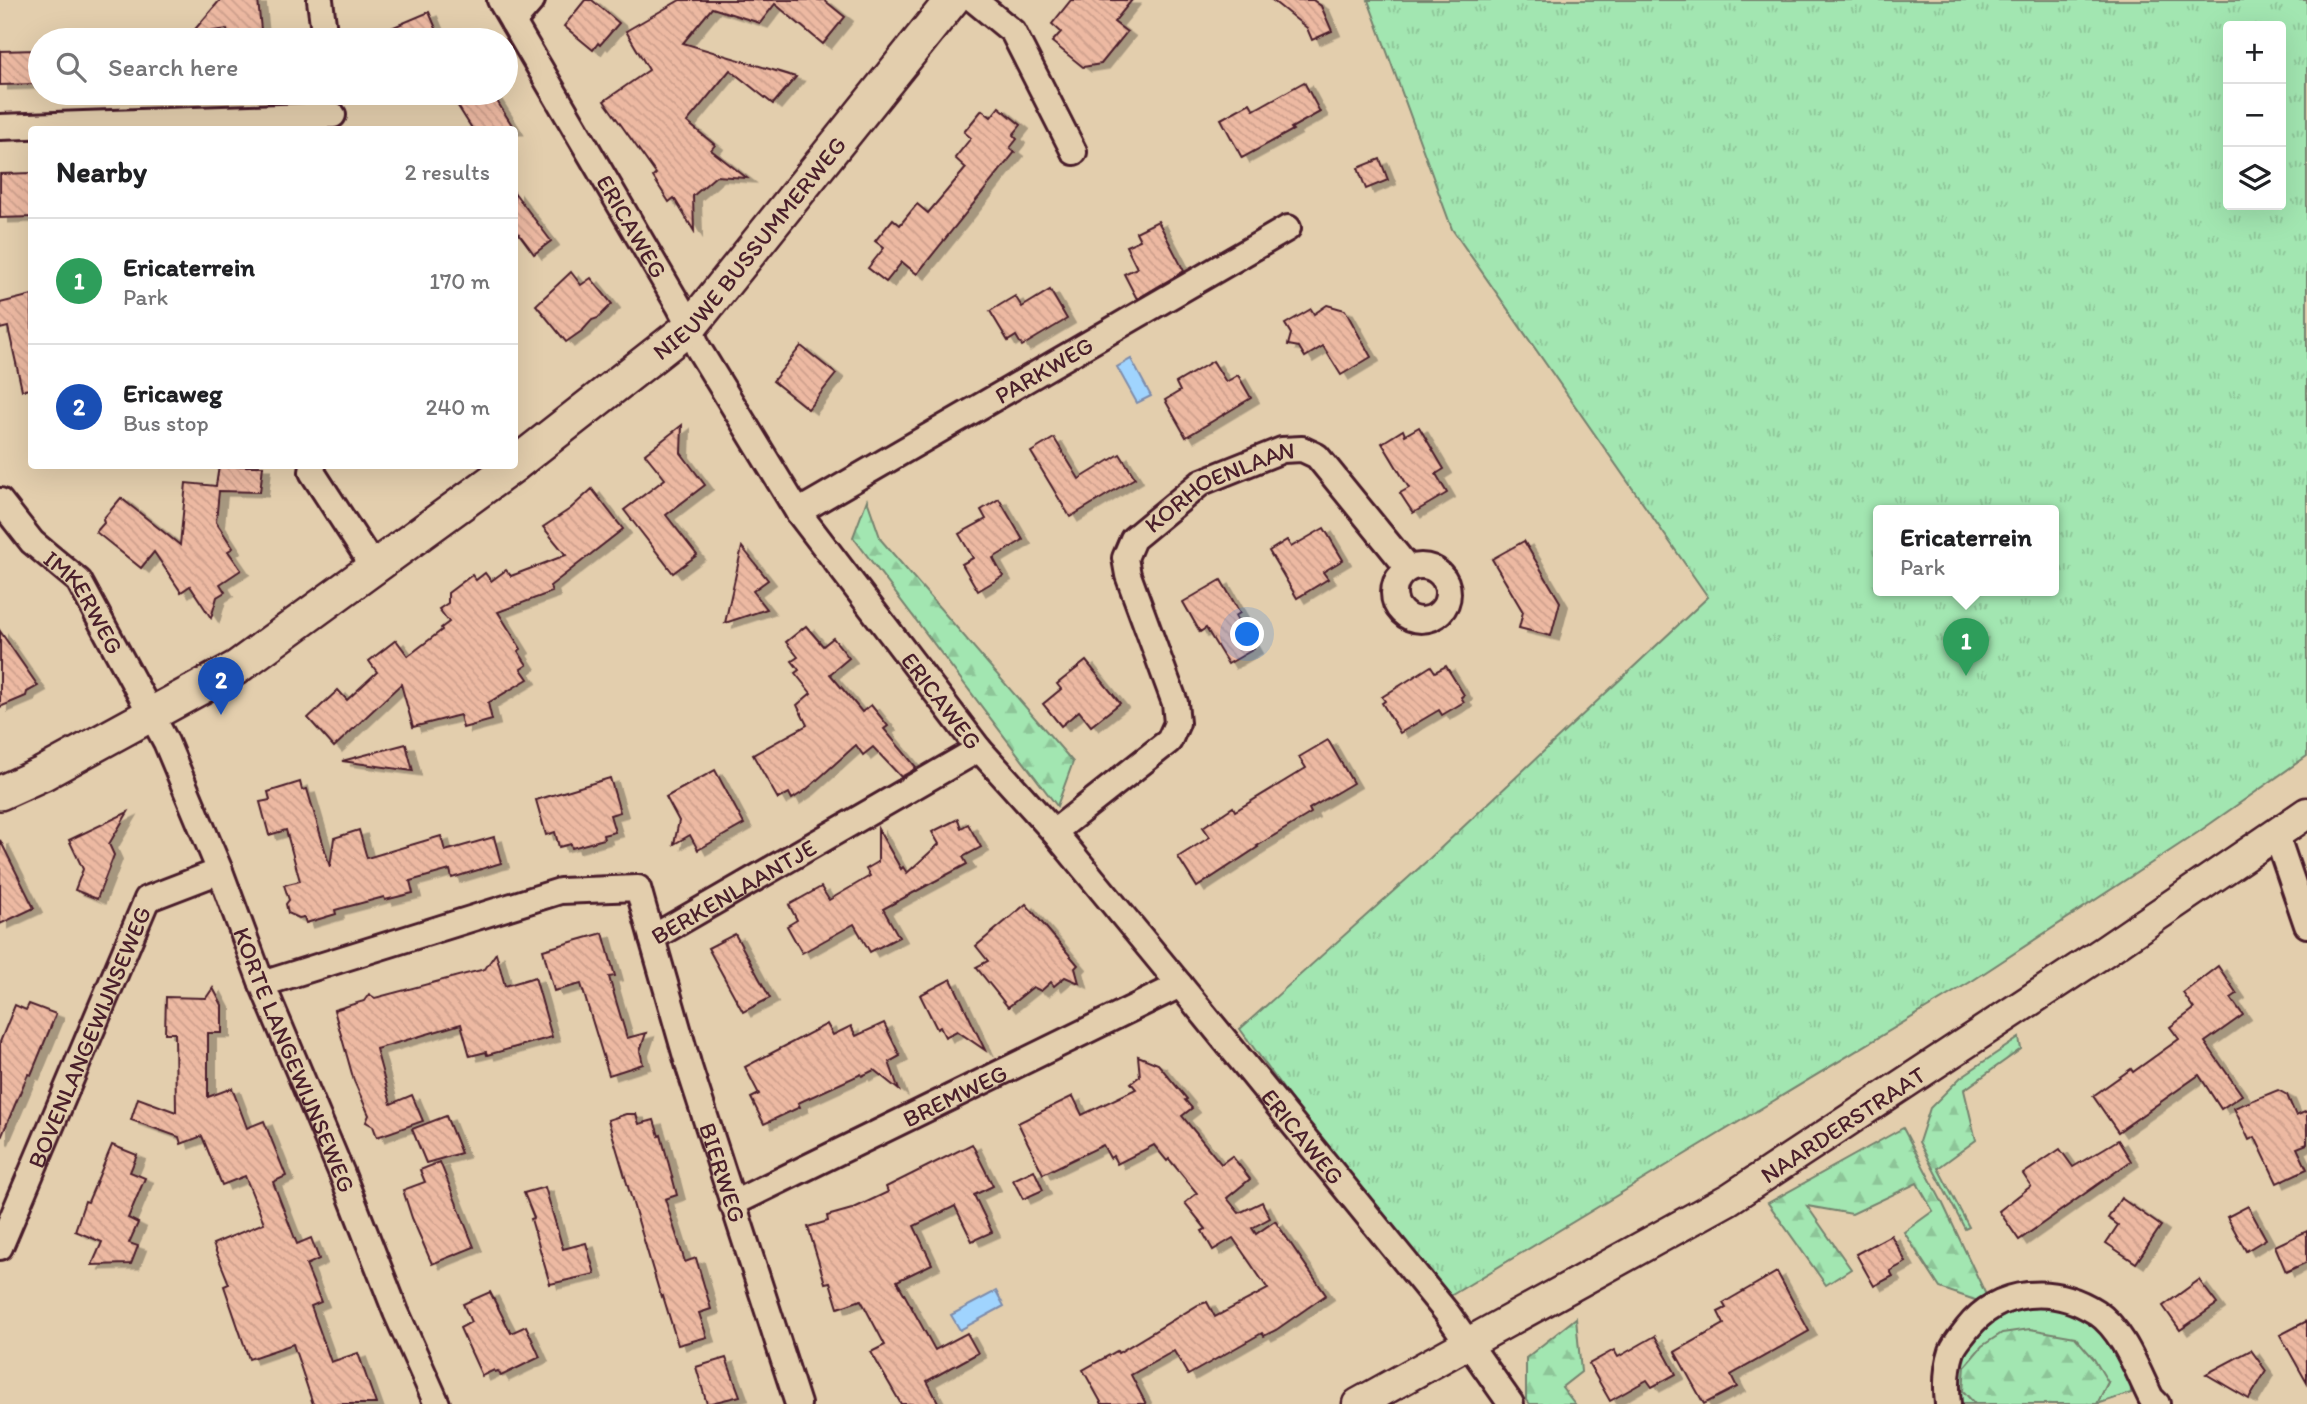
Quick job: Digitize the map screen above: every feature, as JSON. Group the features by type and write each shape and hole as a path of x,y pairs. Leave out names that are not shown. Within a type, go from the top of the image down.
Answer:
{"main road":[{"name":"NIEUWE BUSSUMMERWEG","path":"518,462 690,327 952,0"},
{"name":"NIEUWE BUSSUMMERWEG","path":"0,793 42,774 236,667 508,469"}],"street":[{"name":"ERICAWEG","path":"500,0 516,28"},
{"path":"513,22 532,0"},
{"path":"974,0 1013,32 1074,152"},
{"path":"324,1 325,28"},
{"name":"ERICAWEG","path":"518,31 690,327 698,348 797,512 979,748 1054,832 1180,985 1469,1343 1511,1404"},
{"path":"0,127 332,112"},
{"name":"PARKWEG","path":"797,512 1288,228"},
{"name":"KORHOENLAAN","path":"1054,832 1169,741 1177,723 1175,703 1128,575 1125,558 1133,539 1202,482 1282,450 1302,449 1317,456 1408,568"},
{"path":"312,469 373,566"},
{"name":"IMKERWEG","path":"0,501 32,542 79,581 152,715"},
{"name":"KORTE LANGEWIJNSEWEG","path":"152,715 166,741 220,871 262,984 342,1174 396,1312 437,1404"},
{"name":"BERKENLAANTJE","path":"262,984 560,891 638,888 652,938 979,748"},
{"name":"NAARDERSTRAAT","path":"1358,1404 1728,1199 2105,951 2307,813"},
{"path":"2276,834 2307,925"},
{"name":"BOVENLANGEWIJNSEWEG","path":"0,1247 147,900 220,871"},
{"name":"BIERWEG","path":"652,938 689,1067 798,1404"},
{"name":"BREMWEG","path":"732,1204 1180,985"},
{"path":"1948,1404 1945,1381 1952,1349 1976,1317 1998,1302 2031,1293 2067,1298 2098,1313 2123,1342 2148,1402"}],"green space":[{"path":"1368,0 2307,0 2307,756 2197,833 1972,981 1442,1301 1435,1298 1240,1029 1428,860 1708,597 1452,229"},
{"path":"867,500 881,540 1073,762 1057,806 853,537"},
{"path":"2019,1038 2021,1049 1964,1090 1976,1140 1938,1168 1969,1227 1965,1229 1919,1142 1930,1108 1961,1077"},
{"path":"1903,1128 1987,1297 1981,1302 1940,1288 1904,1232 1933,1211 1917,1183 1852,1214 1807,1206 1851,1269 1826,1285 1768,1203"},
{"path":"2014,1306 2060,1307 2105,1334 2130,1372 2131,1393 2097,1404 2108,1382 1963,1391 1975,1404 1956,1404 1957,1370 1963,1350 1982,1327"},
{"path":"1576,1318 1581,1372 1562,1387 1575,1404 1530,1404 1526,1399 1526,1358"},
{"path":"2030,1329 2075,1337 2094,1359 2108,1382 2097,1404 1975,1404 1963,1391 1965,1366 1982,1346 2002,1333"}],"water":[{"path":"1131,359 1151,396 1137,403 1117,367"},
{"path":"996,1291 1004,1306 960,1330 951,1315"}],"building":[{"path":"220,0 258,0 261,28 196,28"},
{"path":"585,0 592,0 619,23 593,50 564,26"},
{"path":"680,0 824,0 845,17 823,44 775,4 760,23 712,8 683,43 796,77 773,104 730,70 687,122 715,145 711,150 747,178 716,176 693,196 694,231 674,198 669,202 653,177 656,174 604,101 649,70 626,31"},
{"path":"1071,0 1132,0 1114,22 1127,32 1101,64 1083,67 1052,42 1061,32 1052,24"},
{"path":"1272,0 1313,0 1321,6 1332,31 1312,40 1307,28"},
{"path":"429,12 436,28 391,28"},
{"path":"28,50 28,84 0,85 0,51"},
{"path":"1304,82 1320,112 1242,158 1221,119 1250,103 1254,110"},
{"path":"457,105 499,105 513,126 470,126"},
{"path":"999,107 1021,125 1013,135 1017,139 1010,148 1015,152 917,274 902,262 886,282 868,268 884,248 875,241 893,219 900,225 917,204 928,213 966,168 955,158 971,138 964,132 982,110 991,117"},
{"path":"1380,159 1388,180 1366,189 1358,168"},
{"path":"28,173 28,217 0,218 0,174"},
{"path":"518,197 551,241 534,254 518,232"},
{"path":"1158,221 1184,271 1137,299 1124,274 1137,268 1126,246 1140,240 1136,232"},
{"path":"571,272 581,285 591,278 612,304 566,342 536,305"},
{"path":"1050,290 1067,319 1022,346 1016,336 1008,341 990,311 1015,296 1022,307"},
{"path":"28,296 28,389 22,390 8,327 0,329 0,303"},
{"path":"1327,305 1345,310 1371,357 1341,375 1323,346 1305,357 1299,347 1288,345 1291,334 1285,324 1311,309 1314,314"},
{"path":"801,346 836,374 808,409 773,381"},
{"path":"1213,361 1226,382 1238,375 1251,398 1186,437 1165,400 1180,391 1176,383"},
{"path":"682,425 681,453 705,485 666,515 697,555 673,573 624,510 665,479 645,454"},
{"path":"1419,427 1444,469 1436,474 1447,493 1413,513 1400,493 1409,488 1382,443 1403,430 1405,435"},
{"path":"1054,438 1079,479 1120,454 1135,478 1070,517 1031,452"},
{"path":"219,469 263,469 260,492 219,491 216,522 233,548 228,551 241,570 220,584 225,592 217,597 211,618 190,586 181,592 154,552 141,568 96,532 121,498 180,545 186,483 216,486"},
{"path":"592,489 623,529 550,586 552,592 498,612 521,649 518,651 527,665 521,669 528,679 488,703 492,720 463,728 460,715 413,727 401,684 334,747 308,718 338,690 347,700 377,672 369,661 396,640 408,656 442,630 449,622 439,609 448,603 448,593 472,575 476,580 485,573 491,581 506,570 511,576 566,555 543,527 570,509"},
{"path":"999,499 1023,540 993,558 1003,576 978,591 962,564 973,558 959,534 986,519 981,510"},
{"path":"1324,528 1343,560 1323,572 1328,579 1297,598 1269,551 1287,540 1291,547"},
{"path":"1524,541 1560,602 1551,636 1519,628 1523,612 1492,559"},
{"path":"742,547 768,580 753,591 767,609 725,623"},
{"path":"1221,580 1240,613 1235,616 1254,649 1228,664 1206,628 1200,632 1183,602"},
{"path":"806,626 823,646 833,638 849,658 830,674 862,712 871,705 888,726 884,729 916,767 912,771 901,777 873,747 863,755 856,745 806,790 792,799 789,793 778,799 753,755 807,725 797,705 811,693 795,673 799,670 792,661 798,657 786,642"},
{"path":"0,631 38,686 27,692 26,696 0,707"},
{"path":"1086,661 1120,703 1091,726 1079,711 1061,726 1043,704 1061,689 1057,684"},
{"path":"1431,666 1435,672 1446,666 1464,695 1461,697 1464,702 1442,715 1439,710 1400,733 1382,703 1385,701 1382,697"},
{"path":"1328,740 1353,783 1309,809 1311,813 1197,887 1178,857 1210,837 1203,827 1233,807 1235,811 1306,768 1299,757"},
{"path":"406,744 413,771 342,761"},
{"path":"715,770 744,824 698,850 690,835 674,844 679,821 666,797"},
{"path":"610,778 620,812 610,815 615,832 603,835 604,839 572,848 571,844 559,847 555,832 546,835 536,800"},
{"path":"300,782 302,790 307,789 330,867 334,838 359,830 367,858 441,836 445,851 494,837 501,863 452,878 450,870 410,881 413,893 385,900 384,897 335,910 336,914 306,923 304,917 299,918 288,913 286,904 289,900 284,885 300,881 286,830 269,835 260,802 270,800 268,792"},
{"path":"128,812 109,844 114,855 97,899 75,890 83,869 69,840"},
{"path":"958,819 961,828 968,824 981,847 963,857 967,864 883,909 899,937 870,952 854,924 802,953 787,926 797,920 789,905 821,887 829,900 870,876 866,869 878,862 878,829 901,869 903,867 907,873 939,844 932,832"},
{"path":"0,840 34,908 0,924"},
{"path":"1026,904 1078,965 1075,968 1079,983 1065,977 1054,986 1051,982 1041,991 1033,987 1008,1007 976,967 988,961 976,946"},
{"path":"603,933 615,976 609,977 627,1038 646,1033 640,1051 643,1064 609,1075 581,984 554,991 543,950"},
{"path":"735,934 770,998 743,1012 708,948"},
{"path":"496,953 505,986 535,977 552,1037 487,1055 486,1052 470,1056 461,1024 376,1049 391,1104 412,1095 423,1121 377,1137 373,1126 366,1122 369,1115 354,1081 334,1010 364,1001 369,994 375,998 485,969"},
{"path":"2218,966 2237,994 2231,998 2243,1015 2205,1042 2242,1095 2221,1109 2199,1075 2118,1132 2093,1096 2179,1039 2170,1027 2194,1009 2183,993"},
{"path":"951,979 985,1050 957,1031 945,1037 940,1027 937,1029 920,995"},
{"path":"213,988 222,1005 222,1033 208,1033 208,1097 232,1088 247,1128 264,1121 286,1176 273,1182 297,1244 311,1238 319,1259 306,1265 321,1302 311,1306 331,1362 358,1353 376,1404 313,1404 293,1344 249,1359 224,1286 229,1284 213,1244 264,1223 245,1176 222,1185 202,1136 181,1144 179,1137 131,1120 138,1098 176,1112 175,1033 165,1033 166,997 206,998"},
{"path":"29,1004 56,1014 0,1140 0,1042 15,1005 26,1010"},
{"path":"884,1023 900,1056 889,1062 899,1090 874,1070 798,1103 800,1107 764,1124 751,1098 759,1094 745,1067 827,1024 833,1035 851,1026 856,1036"},
{"path":"1138,1056 1158,1064 1187,1099 1185,1100 1192,1108 1182,1116 1221,1164 1232,1156 1250,1179 1227,1198 1239,1213 1262,1202 1270,1218 1252,1228 1256,1234 1275,1221 1326,1295 1276,1330 1264,1336 1262,1333 1188,1375 1174,1351 1131,1375 1146,1404 1102,1404 1083,1370 1117,1351 1118,1353 1198,1305 1207,1302 1215,1317 1268,1289 1233,1238 1213,1250 1202,1231 1206,1229 1185,1203 1197,1193 1154,1145 1117,1164 1103,1145 1043,1174 1018,1123 1073,1096 1082,1115 1136,1089 1131,1083 1140,1076"},
{"path":"2278,1090 2287,1095 2296,1116 2307,1111 2307,1144 2297,1148 2307,1169 2277,1183 2255,1137 2249,1140 2234,1108"},
{"path":"636,1114 639,1124 654,1120 659,1136 661,1135 677,1195 665,1199 685,1262 696,1258 711,1309 699,1313 707,1337 678,1345 608,1120"},
{"path":"446,1116 461,1153 426,1163 412,1129"},
{"path":"2118,1140 2131,1161 2019,1240 1999,1211 2031,1186 2023,1174 2060,1149 2073,1167"},
{"path":"972,1144 993,1186 974,1195 992,1232 972,1241 955,1206 914,1226 932,1264 897,1281 935,1350 967,1333 978,1353 927,1381 939,1404 901,1404 871,1352 885,1345 861,1300 838,1308 830,1282 825,1283 808,1227 828,1221 827,1216 852,1209 888,1192 886,1187"},
{"path":"112,1145 137,1155 130,1172 145,1178 128,1218 138,1223 129,1243 138,1246 131,1264 92,1265 102,1242 75,1231 85,1201 88,1202"},
{"path":"440,1162 474,1247 432,1264 403,1190 425,1182 420,1170"},
{"path":"1034,1170 1043,1190 1023,1199 1013,1180"},
{"path":"545,1187 563,1249 586,1243 595,1274 550,1284 531,1219 534,1218 524,1193"},
{"path":"2121,1198 2161,1226 2136,1263 2106,1243 2118,1225 2108,1218"},
{"path":"2248,1206 2266,1239 2246,1251 2227,1217"},
{"path":"2307,1231 2307,1262 2286,1272 2275,1246"},
{"path":"1891,1235 1906,1262 1890,1271 1893,1276 1874,1286 1856,1254"},
{"path":"1777,1272 1809,1331 1731,1375 1737,1387 1704,1404 1675,1352 1724,1324 1718,1312 1726,1308 1723,1303"},
{"path":"2199,1280 2217,1304 2180,1330 2163,1306"},
{"path":"490,1292 511,1333 526,1326 540,1357 501,1376 494,1370 482,1376 460,1328 471,1322 463,1304"},
{"path":"2307,1321 2307,1383 2280,1335"},
{"path":"1655,1336 1676,1374 1652,1387 1647,1380 1610,1401 1589,1364 1614,1350 1618,1357"},
{"path":"2251,1350 2266,1371 2249,1399 2206,1374"},
{"path":"726,1358 740,1396 707,1404 696,1367"}],"place":[{"name":"Ericaterrein","path":"1966,676"},
{"name":"Ericaweg","path":"221,715"}]}
